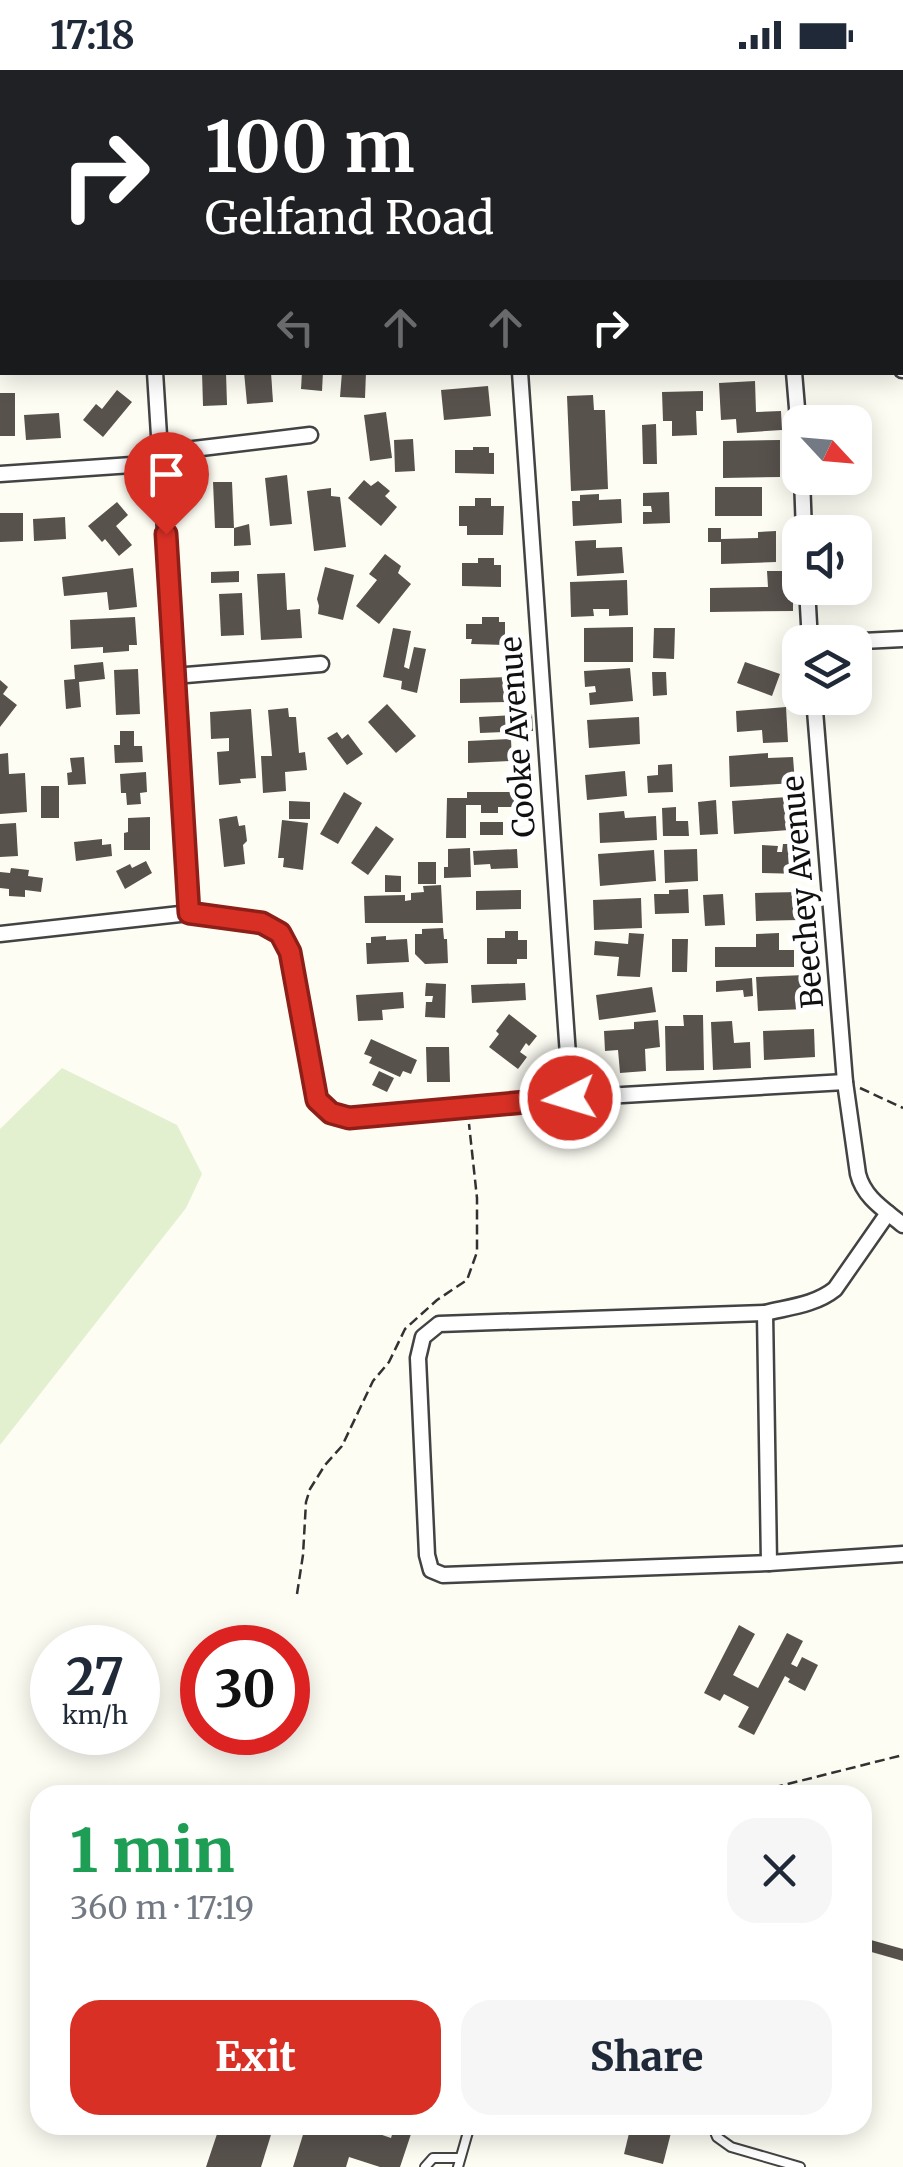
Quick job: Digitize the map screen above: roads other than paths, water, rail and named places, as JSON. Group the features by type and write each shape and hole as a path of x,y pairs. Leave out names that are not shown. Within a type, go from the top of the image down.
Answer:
{"street":[{"path":"155,375 189,913"},
{"name":"Cooke Avenue","path":"520,375 570,1098"},
{"path":"794,375 797,405"},
{"path":"0,474 161,458 310,435"},
{"path":"872,641 903,639"},
{"path":"174,676 322,664"},
{"name":"Beechey Avenue","path":"815,715 845,1082 862,1187 903,1225"},
{"path":"0,934 189,913 262,923 280,933 290,952 317,1100 331,1113 349,1118 570,1098 845,1082"},
{"path":"888,1213 835,1289 824,1298 765,1313 439,1324 422,1337 418,1358 428,1555 432,1570 444,1575 903,1554"},
{"path":"765,1313 769,1563"}],"lane":[{"path":"425,2167 433,2158 459,2162 467,2135"},
{"path":"715,2135 731,2147 800,2167"}]}
